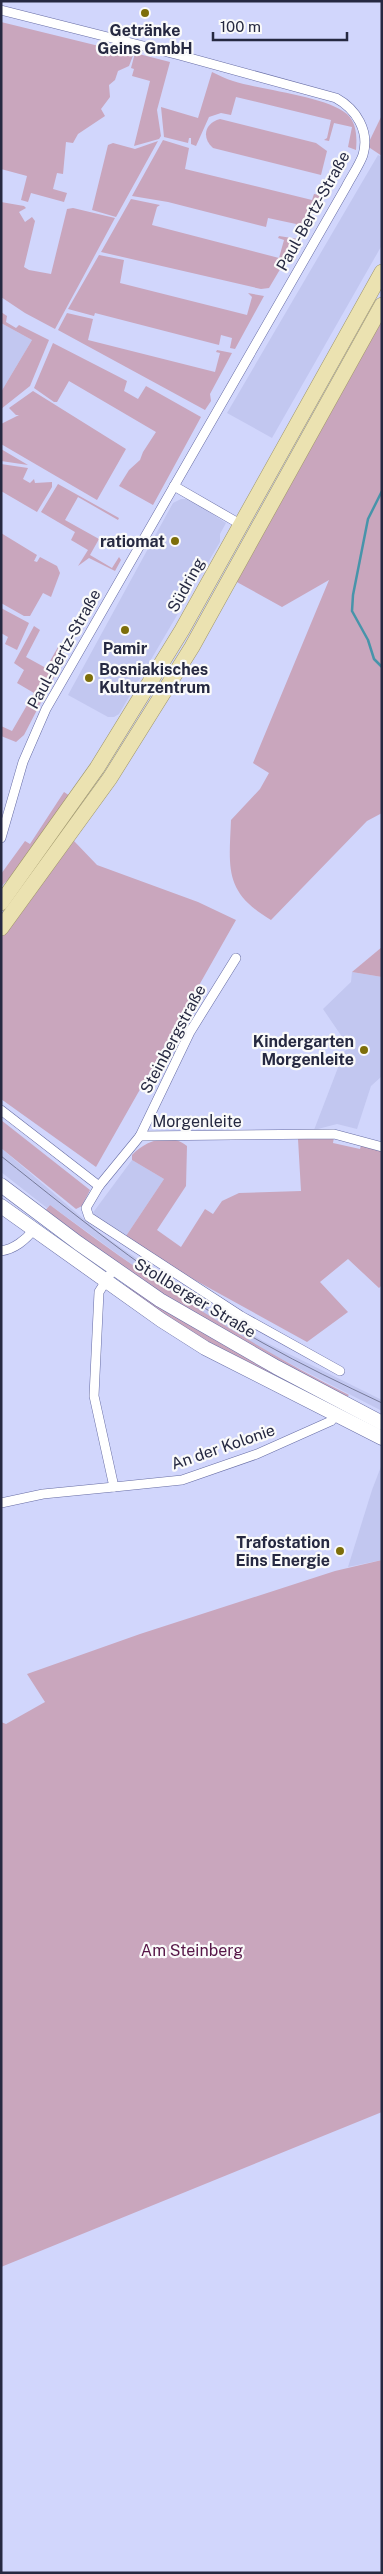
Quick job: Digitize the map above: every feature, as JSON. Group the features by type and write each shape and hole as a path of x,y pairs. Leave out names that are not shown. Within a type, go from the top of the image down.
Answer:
{"main road":[{"name":"Südring","path":"2,901 97,768 182,630 382,272"},
{"path":"1,928 110,778 192,647 382,305"},
{"name":"Stollberger Straße","path":"1,1185 160,1300 276,1367 382,1423"},
{"name":"Stollberger Straße","path":"1,1206 161,1320 205,1348 382,1438"}],"street":[{"name":"Paul-Bertz-Straße","path":"1,10 179,55 336,98 348,105 361,123 363,154 46,709 24,762 1,838"},
{"path":"174,486 240,524"},
{"name":"Steinbergstraße","path":"140,1136 190,1032 236,958"},
{"path":"1,1110 99,1186"},
{"name":"Morgenleite","path":"99,1186 140,1136 334,1134 382,1147"},
{"name":"Stollberger Straße","path":"99,1186 86,1208 89,1217 241,1316 340,1371"},
{"path":"1,1251 10,1249 29,1236 33,1230"},
{"path":"114,1268 99,1292 94,1396 114,1487"},
{"name":"An der Kolonie","path":"1,1504 44,1494 182,1480 257,1454 330,1421 336,1415"}],"shaded area":[{"path":"378,155 382,157 382,245 272,438 227,413"},
{"path":"1,323 32,340 1,392"},
{"path":"181,499 189,499 226,523 220,534 220,542 119,714 114,717 108,717 68,695 173,503"},
{"name":"Kindergarten Morgenleite","path":"352,972 382,977 382,1076 371,1086 357,1129 337,1124 314,1130 344,1052 349,1047 323,1009 351,982"},
{"path":"1,1148 100,1233 178,1287 263,1341 382,1400 382,1411 260,1348 174,1295 50,1205 47,1208 1,1172"},
{"path":"132,1160 164,1179 126,1236 92,1214"},
{"path":"382,1464 382,1560 348,1567 372,1490"}],"green space":[{"path":"1,22 134,53 129,66 118,71 115,80 109,85 110,97 101,109 105,116 78,134 73,143 66,142 63,174 57,173 53,189 67,193 64,202 31,193 28,202 21,200 27,176 1,169"},
{"path":"135,53 170,62 157,110 161,136 159,139 134,146 150,81 132,76 134,69 131,68"},
{"path":"212,72 233,81 309,98 337,108 347,114 355,126 356,150 348,147 352,127 334,123 329,141 324,140 327,138 331,120 236,97 231,115 221,113 209,117 196,146 191,144 191,138 189,138 188,143 164,137 161,107 198,118"},
{"path":"382,115 382,156 367,146"},
{"path":"220,119 316,143 327,151 321,175 213,148 209,144 206,131 211,124"},
{"path":"163,140 189,148 185,169 312,200 314,194 320,195 325,182 329,185 299,234 294,234 296,224 268,218 266,227 168,202 132,196"},
{"path":"158,141 116,217 92,210 108,145 113,143 135,149"},
{"path":"131,199 160,205 157,207 152,225 279,258 284,240 278,238 279,236 298,239 269,288 261,289 101,252"},
{"path":"1,202 24,206 26,208 19,212 25,222 32,217 35,221 24,267 29,270 51,274 67,209 73,208 115,218 55,329 25,313 1,297"},
{"path":"99,255 124,260 120,283 247,315 252,297 248,293 264,296 235,349 230,348 232,338 221,335 219,345 95,313 94,316 68,309"},
{"path":"1,312 7,316 6,322 16,328 19,325 49,340 30,386 1,409 1,392 32,340 1,323"},
{"path":"67,313 93,319 88,340 215,372 220,353 216,352 217,350 232,353 210,394 211,401 205,410 58,330"},
{"path":"382,316 382,813 367,821 271,920 256,910 237,889 230,866 231,820 260,789 269,773 253,763 329,580 282,607 235,581"},
{"path":"53,343 127,381 124,391 138,399 146,386 201,417 153,505 119,486 129,470 140,460 156,432 69,381 57,402 54,402 34,388"},
{"path":"33,391 126,449 97,500 1,444 1,424 19,415 16,415 9,408"},
{"path":"1,449 28,465 1,461"},
{"path":"1,464 28,468 23,479 30,483 34,479 35,483 52,482 52,487 37,512 1,491"},
{"path":"58,484 119,518 118,520 78,497 65,520 99,539 90,555 112,568 119,557 121,560 115,571 89,558 78,566 88,550 71,540 75,532 41,512"},
{"path":"1,533 37,555 34,561 37,562 40,557 57,566 60,573 51,597 43,593 30,616 24,616 1,603"},
{"path":"1,608 29,623 17,650 5,644 8,637 1,633"},
{"path":"34,626 40,630 26,657 46,668 58,647 64,651 63,660 24,735 16,742 1,736 1,726 12,731 34,693 17,683 24,670 14,663"},
{"path":"64,792 70,796 31,855 1,887 1,874 25,841 30,844"},
{"path":"74,841 97,865 198,902 236,920 96,1167 1,1099 1,936"},
{"path":"382,947 382,977 352,972"},
{"path":"1,1120 90,1190 82,1206 76,1209 1,1148"},
{"path":"334,1137 333,1143 360,1149 362,1142 382,1149 382,1285 379,1288 348,1259 320,1282 348,1312 307,1342 182,1273 126,1236 164,1179 132,1160 132,1155 144,1145 158,1140 173,1139 187,1146 186,1186 157,1230 181,1247 205,1209 213,1214 222,1201 239,1193 301,1191 298,1139"},
{"path":"50,1205 121,1257 195,1307 271,1353 349,1395 346,1398 350,1402 153,1290 44,1212"},
{"path":"114,1279 345,1410 343,1414 224,1353 163,1315"},
{"name":"Am Steinberg","path":"382,1560 382,2112 1,2267 1,1722 6,1724 45,1702 27,1674 140,1634 335,1571"}],"waterway":[{"path":"382,491 368,519 353,595 352,611 368,640 374,659 382,667"}],"tram line":[{"path":"1,1156 96,1231 194,1301 228,1323 278,1351 382,1403"}],"place":[{"name":"Getränke Geins GmbH","path":"145,13"},
{"name":"ratiomat","path":"175,541"},
{"name":"Pamir","path":"125,630"},
{"name":"Bosniakisches Kulturzentrum","path":"89,678"},
{"name":"Kindergarten Morgenleite","path":"364,1050"},
{"name":"Trafostation Eins Energie","path":"340,1551"}]}
